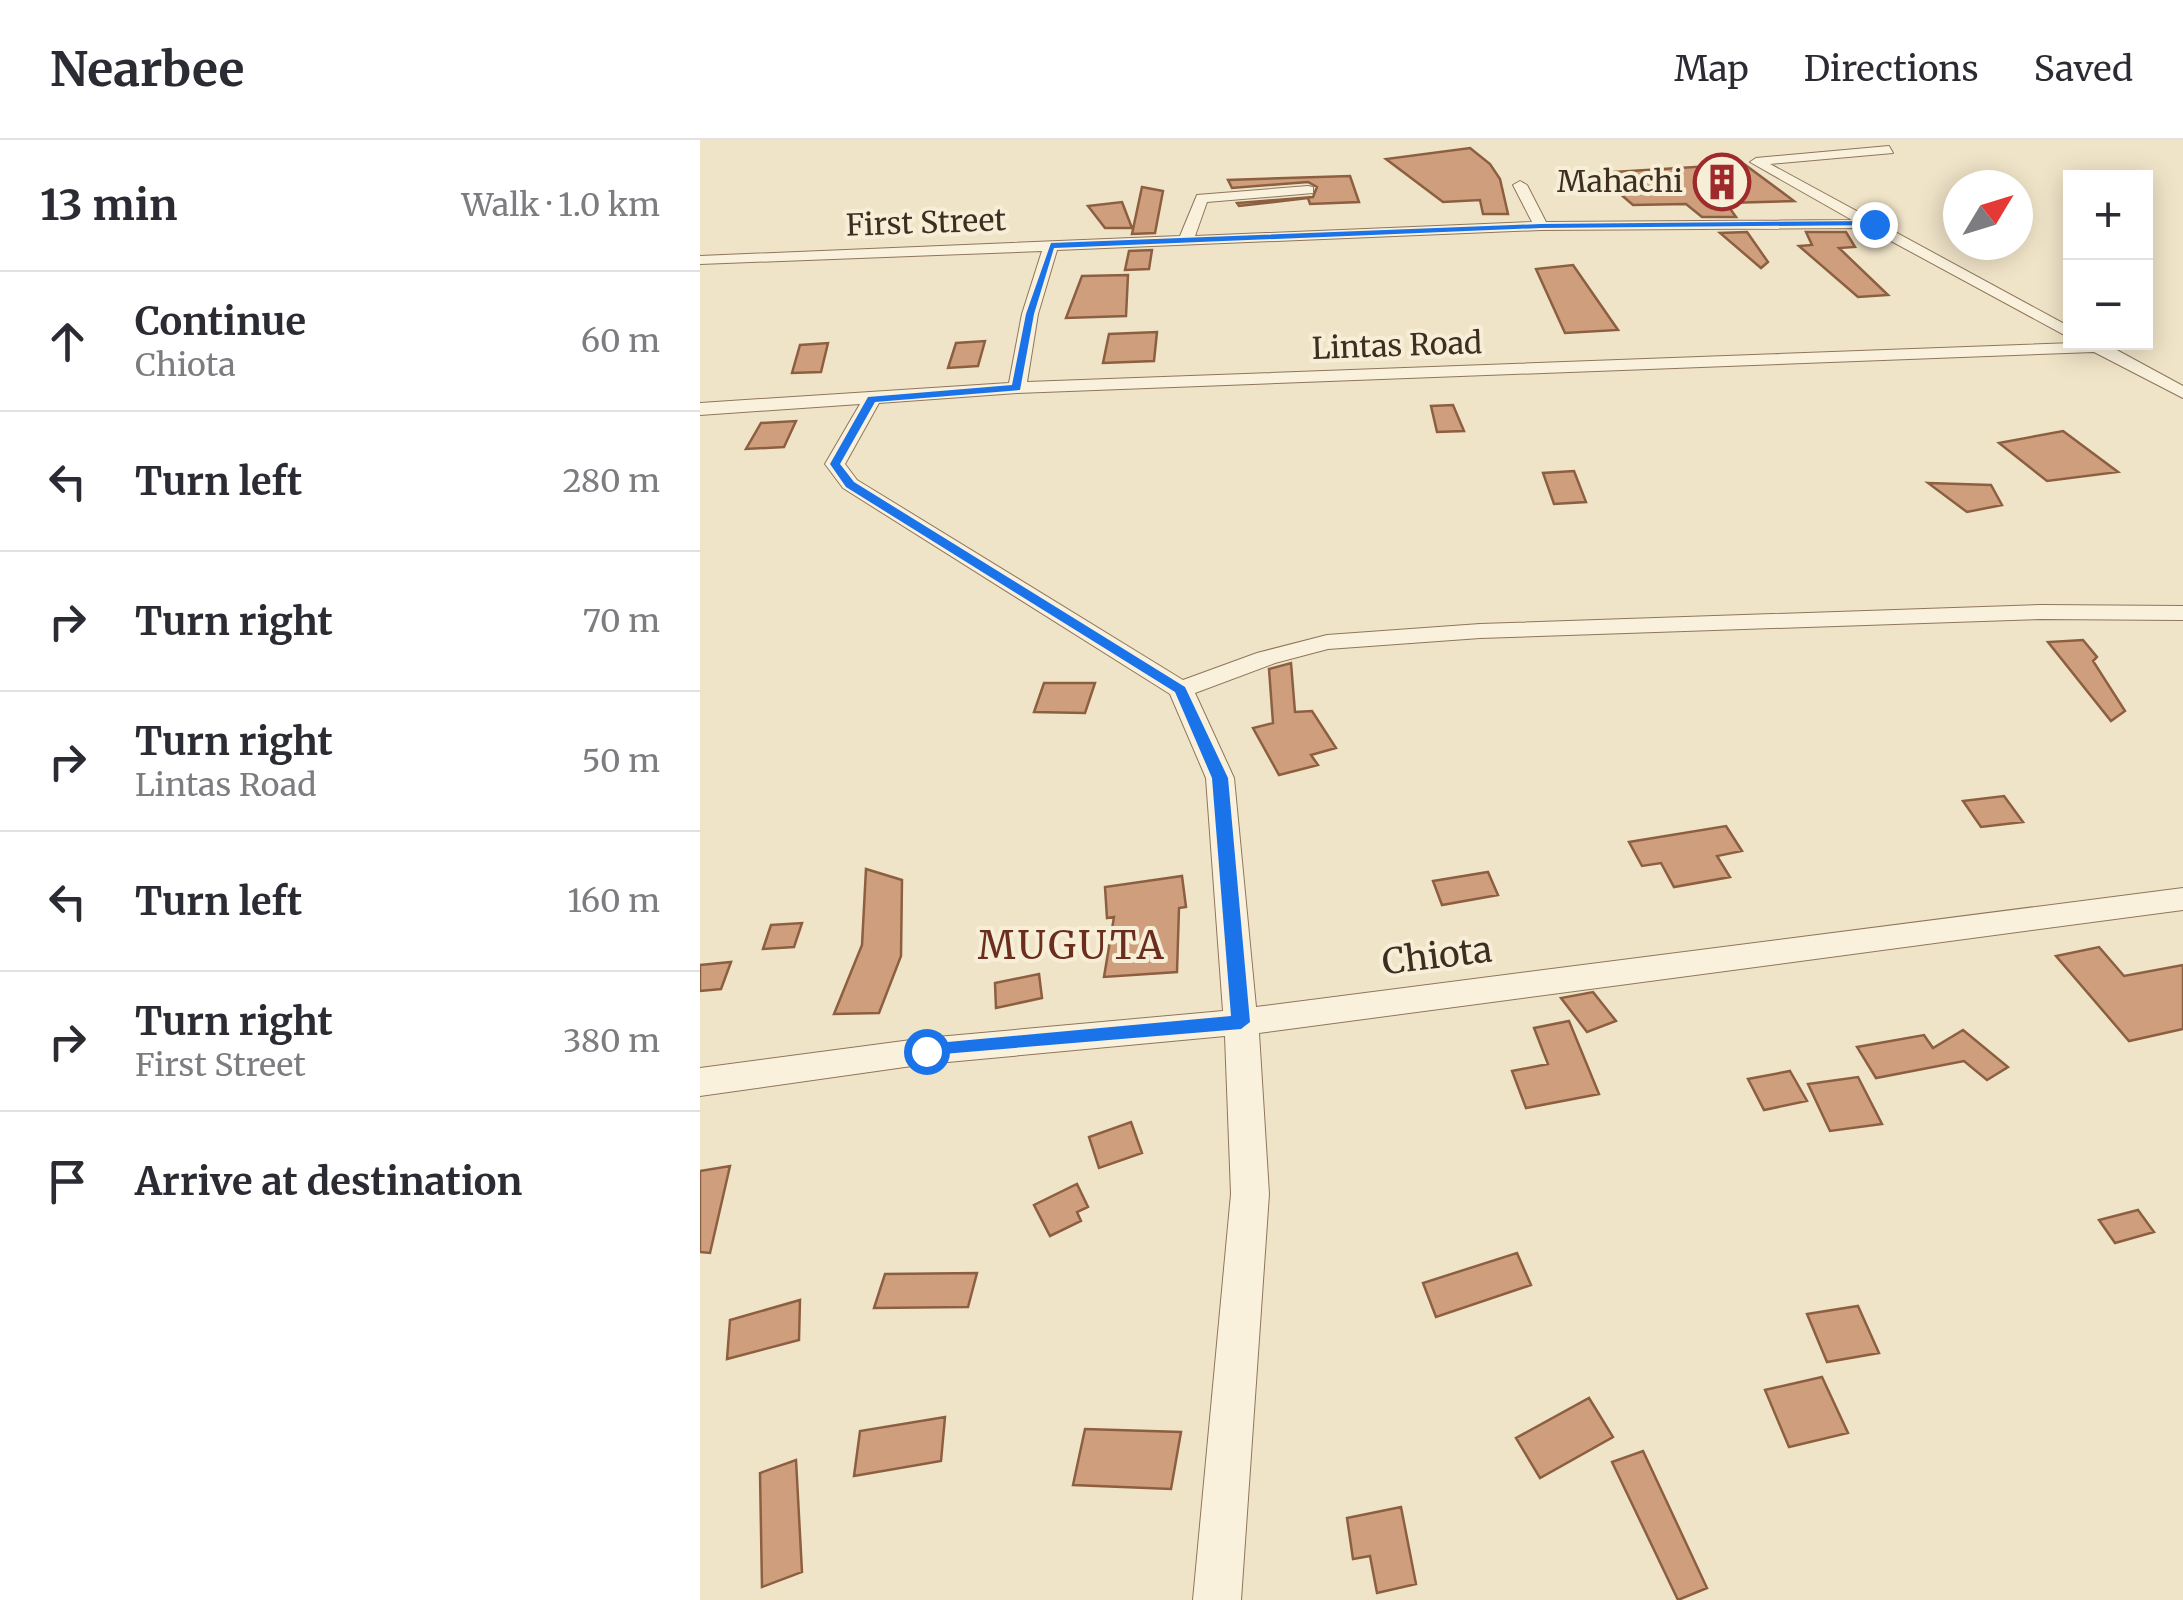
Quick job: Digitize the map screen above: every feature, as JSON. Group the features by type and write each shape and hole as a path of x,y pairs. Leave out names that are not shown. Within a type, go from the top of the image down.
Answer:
{"street":[{"path":"1889,150 1756,162 2063,329"},
{"path":"1520,185 1541,226"},
{"path":"1186,240 1202,198 1308,190"},
{"name":"First Street","path":"700,260 1541,226 1874,224"},
{"path":"1016,388 1030,314 1051,246"},
{"name":"Lintas Road","path":"700,409 1016,388 2063,346"},
{"path":"2101,350 2183,393"},
{"path":"872,399 835,464 850,484 1180,690 1220,778 1241,1022 1250,1194 1217,1600"},
{"path":"1180,690 1266,658 1327,642 1480,631 2041,612 2183,613"},
{"name":"Chiota","path":"700,1082 926,1051 1241,1022 2183,899"}],"building":[{"path":"1470,148 1490,164 1500,179 1508,214 1483,214 1480,200 1443,202 1386,159"},
{"path":"1744,164 1794,201 1726,203 1736,217 1702,217 1686,204 1633,205 1596,173"},
{"path":"1350,176 1359,202 1310,204 1308,198 1239,206 1237,203 1313,197 1317,187 1308,182 1232,188 1228,180"},
{"path":"1142,187 1163,191 1155,233 1132,234"},
{"path":"1122,202 1132,228 1105,228 1088,206"},
{"path":"1747,232 1768,262 1761,268 1720,233"},
{"path":"1806,232 1846,232 1855,247 1839,248 1888,295 1858,297 1799,246 1812,245"},
{"path":"1152,250 1149,269 1125,270 1129,251"},
{"path":"1573,265 1618,330 1565,333 1536,269"},
{"path":"1128,275 1126,316 1066,318 1082,276"},
{"path":"1157,332 1154,361 1103,363 1109,334"},
{"path":"985,341 978,366 948,368 956,343"},
{"path":"828,343 821,372 792,373 800,345"},
{"path":"1453,405 1464,431 1437,432 1431,406"},
{"path":"796,421 784,447 746,449 761,423"},
{"path":"2063,431 2118,472 2047,481 1999,443"},
{"path":"1574,471 1586,502 1554,504 1543,473"},
{"path":"1928,483 1991,485 2002,505 1967,512"},
{"path":"2083,640 2097,657 2093,661 2125,711 2111,721 2048,642"},
{"path":"1291,663 1295,712 1312,711 1336,748 1311,755 1318,765 1279,775 1253,728 1273,723 1269,669"},
{"path":"1044,683 1095,683 1085,713 1034,712"},
{"path":"2004,796 2023,822 1981,827 1963,801"},
{"path":"1726,826 1742,851 1717,856 1730,877 1674,887 1661,863 1642,866 1629,842"},
{"path":"866,869 902,880 901,956 879,1013 834,1014 862,945"},
{"path":"1488,872 1498,895 1442,905 1433,881"},
{"path":"1182,876 1186,907 1179,908 1177,972 1104,977 1114,917 1107,918 1105,887"},
{"path":"802,923 794,947 763,949 771,925"},
{"path":"2099,947 2124,976 2183,965 2183,1029 2129,1041 2056,956"},
{"path":"731,962 721,989 700,991 700,965"},
{"path":"1039,974 1042,998 996,1008 995,983"},
{"path":"1593,992 1616,1021 1587,1032 1561,998"},
{"path":"1569,1021 1599,1094 1526,1108 1512,1071 1548,1064 1534,1028"},
{"path":"1963,1030 2008,1067 1987,1080 1964,1061 1876,1078 1857,1047 1924,1035 1933,1048"},
{"path":"1790,1071 1807,1101 1764,1110 1748,1079"},
{"path":"1858,1077 1882,1124 1830,1131 1808,1084"},
{"path":"1131,1122 1142,1153 1099,1168 1089,1137"},
{"path":"730,1166 710,1253 700,1252 700,1171"},
{"path":"1077,1184 1088,1207 1077,1212 1081,1221 1050,1236 1034,1205"},
{"path":"2138,1210 2154,1232 2115,1243 2099,1220"},
{"path":"1517,1253 1531,1285 1436,1317 1423,1283"},
{"path":"977,1273 968,1307 874,1308 885,1274"},
{"path":"800,1300 799,1340 727,1359 730,1320"},
{"path":"1858,1306 1879,1353 1827,1362 1807,1314"},
{"path":"1822,1377 1848,1433 1789,1447 1765,1390"},
{"path":"1589,1398 1613,1437 1540,1478 1516,1438"},
{"path":"945,1417 941,1461 854,1476 860,1431"},
{"path":"1085,1429 1181,1432 1171,1489 1073,1485"},
{"path":"1643,1451 1707,1588 1678,1600 1612,1462"},
{"path":"796,1460 802,1572 762,1587 760,1473"},
{"path":"1401,1507 1416,1584 1377,1593 1370,1556 1353,1559 1347,1518"}],"place":[{"name":"Mahachi","path":"1722,182"}],"district":[{"name":"MUGUTA","path":"1072,946"}],"route":[{"path":"926,1051 1241,1022 1220,778 1180,690 850,484 835,464 872,399 1016,388 1030,314 1051,246 1541,226 1874,224"}]}
